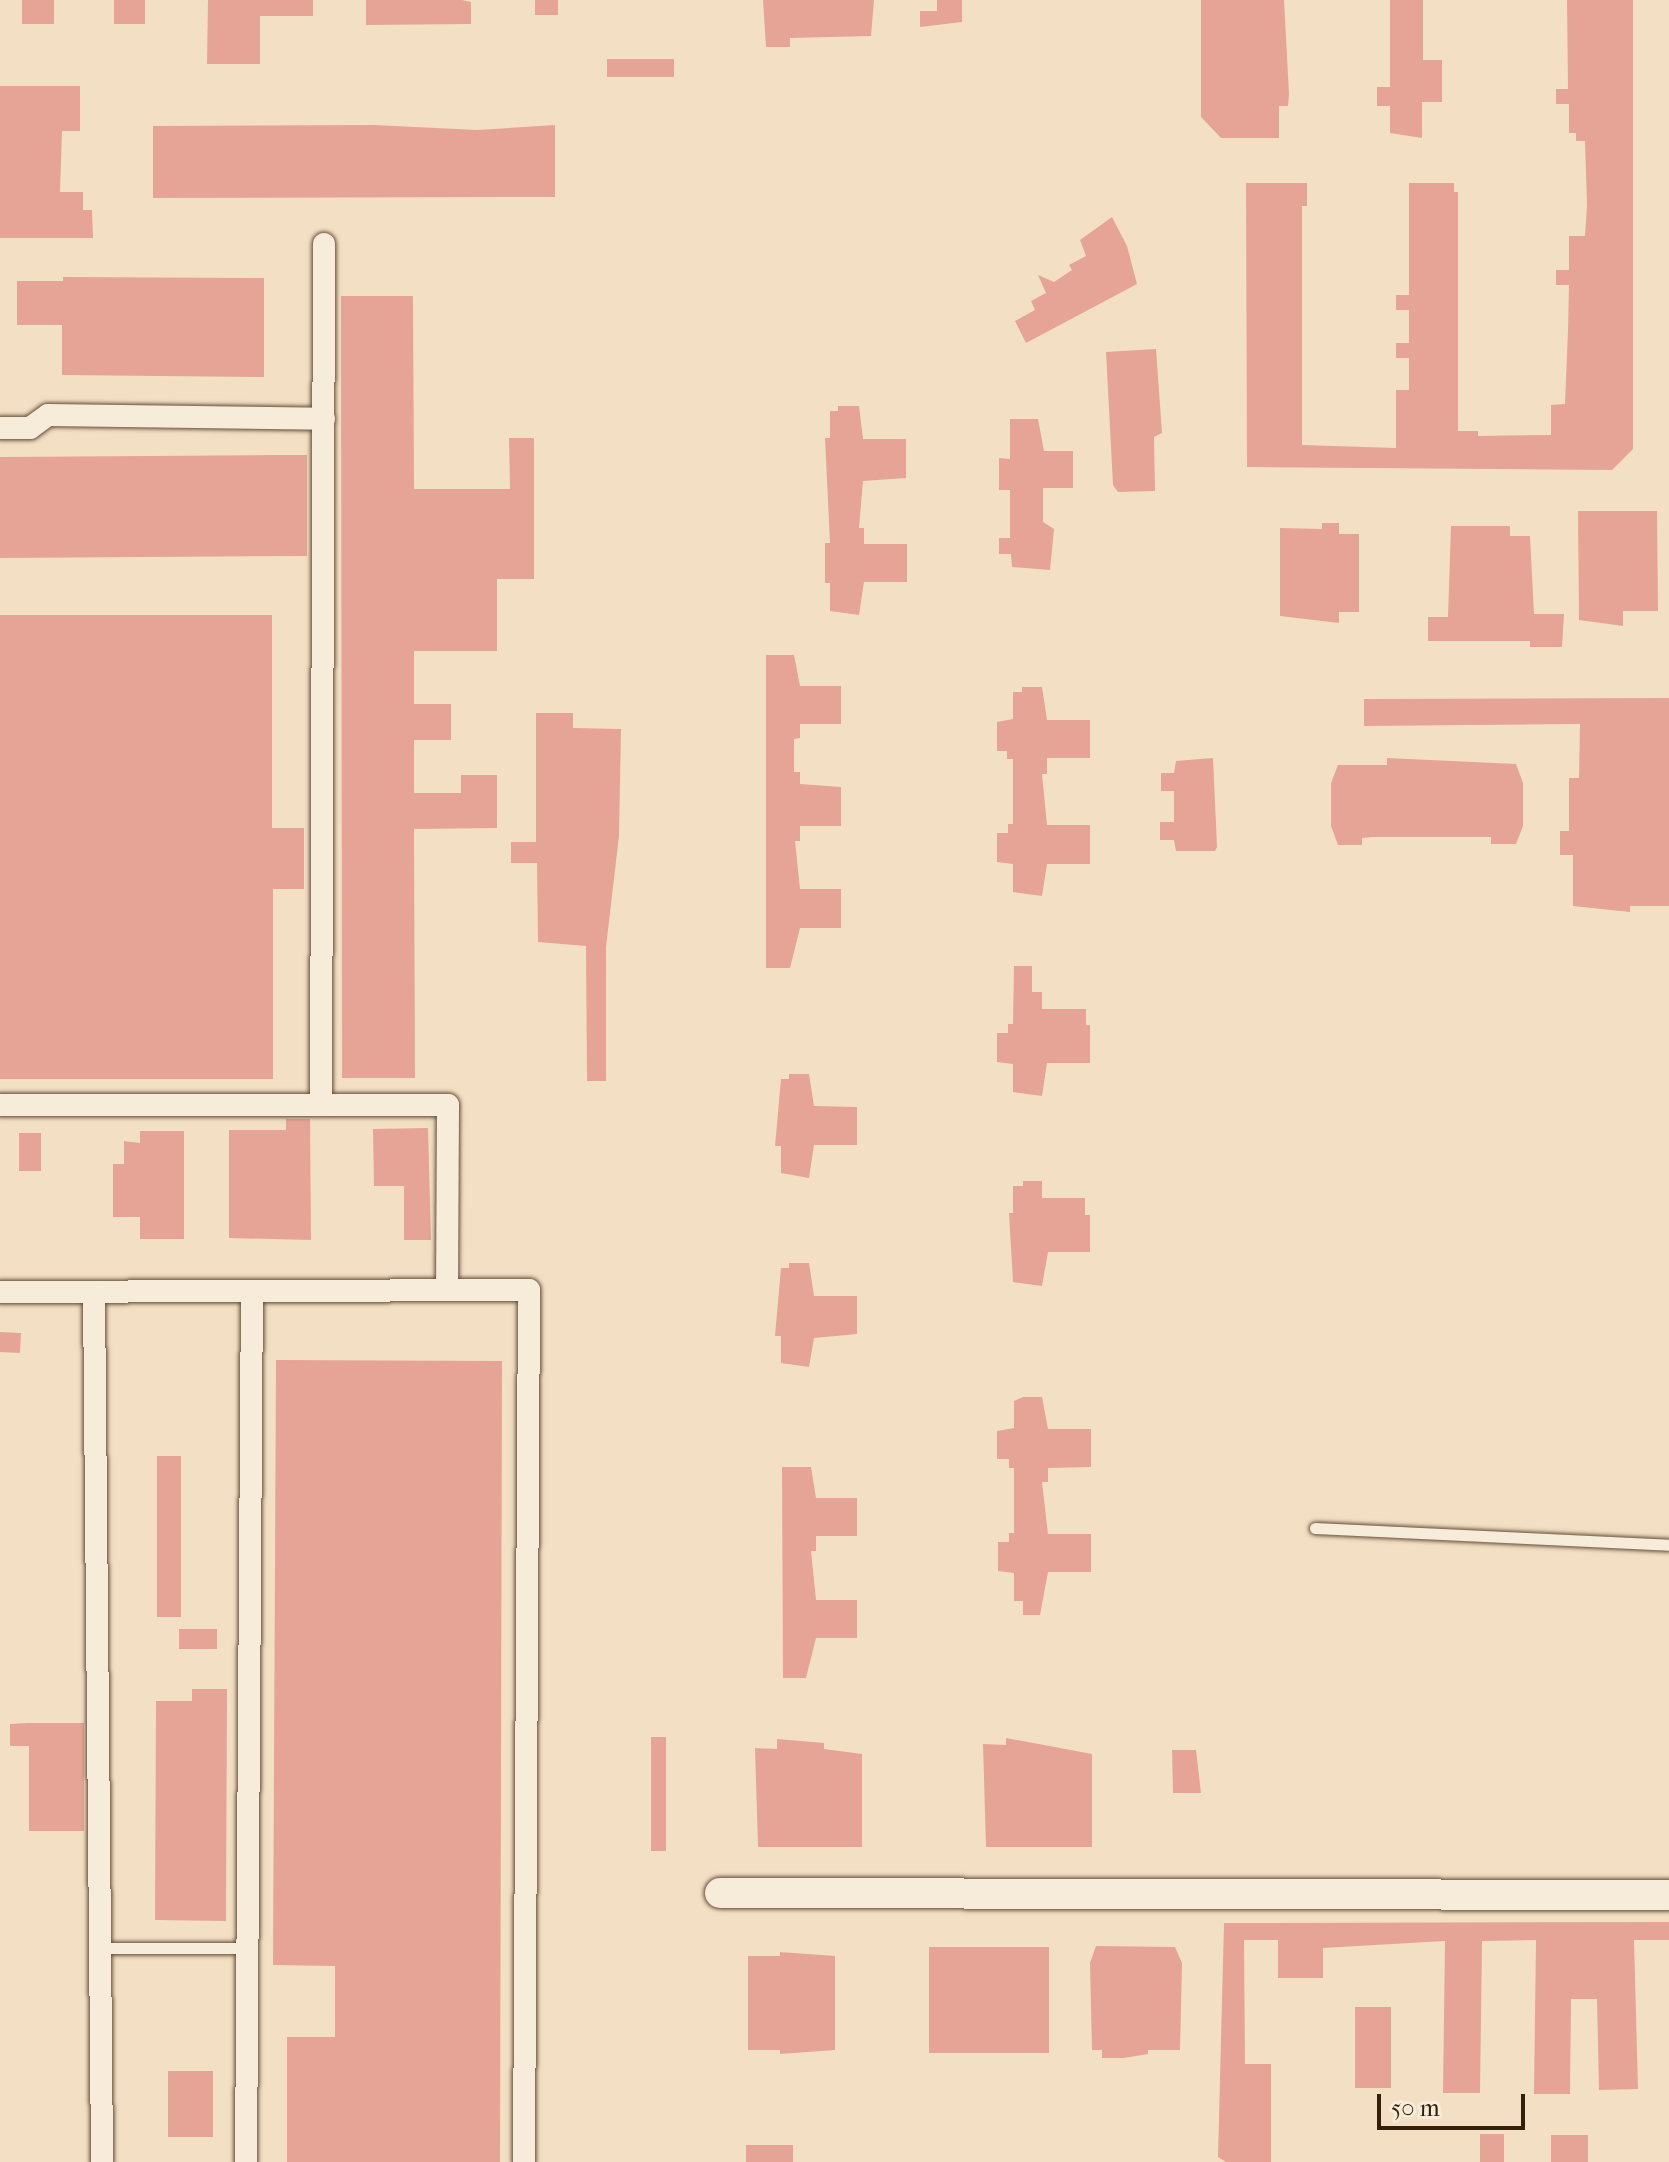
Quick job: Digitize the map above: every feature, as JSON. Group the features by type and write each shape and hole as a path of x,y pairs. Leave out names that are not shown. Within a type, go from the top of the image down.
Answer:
{"street":[{"path":"321,1105 324,244"},
{"path":"0,428 30,428 48,415 324,419"},
{"path":"0,1105 448,1105 447,1290"},
{"path":"0,1292 529,1290 524,2162"},
{"path":"246,2162 252,1291"},
{"path":"94,1292 102,2162"},
{"path":"720,1893 1669,1895"}],"lane":[{"path":"1315,1528 1669,1545"},
{"path":"100,1948 247,1948"}],"building":[{"path":"22,0 54,0 54,24 22,24"},
{"path":"114,0 145,0 145,24 114,24"},
{"path":"208,0 313,0 313,16 260,16 260,64 207,64"},
{"path":"366,0 471,2 471,24 366,25"},
{"path":"535,0 558,0 558,15 535,15"},
{"path":"763,0 874,0 871,36 790,38 790,47 766,47"},
{"path":"937,0 962,0 962,22 920,27 920,11 937,11"},
{"path":"1201,0 1284,0 1289,94 1288,106 1279,106 1279,138 1221,138 1201,117"},
{"path":"1390,0 1423,0 1423,60 1442,60 1442,102 1422,102 1422,138 1390,133 1390,106 1377,106 1377,87 1390,87"},
{"path":"1567,0 1633,0 1633,449 1612,470 1247,467 1246,183 1307,183 1307,206 1302,206 1302,445 1396,448 1396,390 1409,390 1409,358 1396,358 1396,343 1409,343 1409,310 1396,310 1396,295 1409,295 1409,183 1454,183 1454,192 1458,192 1458,431 1478,431 1478,436 1551,435 1551,405 1565,404 1568,330 1569,285 1556,285 1556,270 1569,270 1569,236 1585,236 1587,206 1585,141 1576,141 1576,133 1569,133 1569,104 1556,104 1556,89 1568,89"},
{"path":"607,59 674,59 674,77 607,77"},
{"path":"0,86 80,86 80,131 62,131 60,192 83,192 83,210 92,210 93,238 0,238"},
{"path":"374,125 477,130 555,125 555,197 153,198 153,126"},
{"path":"1112,217 1127,246 1137,284 1026,343 1015,321 1035,310 1031,301 1046,293 1038,275 1054,282 1072,270 1069,265 1086,256 1080,240"},
{"path":"63,277 264,278 264,377 62,375 62,325 17,325 17,281 63,281"},
{"path":"341,296 413,296 414,489 510,489 509,438 534,438 534,579 497,579 497,651 414,651 414,704 451,704 451,740 414,740 414,793 461,793 461,775 497,775 497,828 414,829 415,1078 342,1078"},
{"path":"1156,349 1162,433 1154,437 1155,491 1118,492 1113,485 1106,352"},
{"path":"838,406 859,406 863,439 906,439 906,478 863,481 859,528 864,528 864,544 907,544 907,582 864,582 859,615 830,611 830,583 825,583 825,543 830,543 825,438 830,438 830,411 838,411"},
{"path":"1010,419 1038,419 1044,451 1073,451 1073,488 1043,488 1043,522 1054,529 1050,570 1012,567 1011,554 999,554 999,538 1010,538 1010,490 999,490 999,458 1010,459"},
{"path":"307,455 307,556 0,558 0,457"},
{"path":"1578,511 1657,511 1658,611 1623,611 1623,626 1579,620"},
{"path":"1322,523 1339,523 1339,534 1359,534 1359,612 1339,612 1339,623 1280,616 1280,528 1322,529"},
{"path":"1451,526 1510,526 1510,536 1530,536 1534,614 1564,614 1562,647 1530,647 1530,641 1428,641 1428,617 1448,617"},
{"path":"0,615 272,615 272,828 304,828 304,889 273,889 273,1079 0,1079"},
{"path":"766,655 794,655 800,686 841,686 841,724 800,724 800,738 794,739 794,772 800,772 800,784 841,787 841,826 800,826 800,841 795,841 800,889 841,889 841,928 800,928 790,968 766,968"},
{"path":"1022,687 1042,687 1047,720 1090,720 1090,758 1047,758 1047,774 1042,774 1047,825 1090,825 1090,864 1047,864 1042,896 1013,892 1013,864 997,862 997,833 1008,833 1008,824 1013,824 1013,759 1007,759 1007,751 997,751 997,722 1013,719 1013,692 1022,692"},
{"path":"1669,698 1669,906 1630,906 1630,912 1573,906 1573,855 1560,855 1560,831 1569,831 1569,778 1579,778 1580,724 1364,726 1364,699"},
{"path":"536,713 573,713 573,728 621,729 619,836 606,947 606,1081 587,1081 586,946 538,942 537,863 511,863 511,842 536,842"},
{"path":"1213,758 1217,847 1215,851 1176,851 1174,840 1160,840 1160,822 1174,822 1174,791 1161,791 1161,773 1174,773 1176,761"},
{"path":"1387,758 1516,764 1523,783 1523,826 1516,844 1491,844 1491,837 1372,837 1362,838 1362,845 1338,845 1331,826 1331,783 1338,765 1387,765"},
{"path":"1014,966 1032,966 1032,992 1042,992 1042,1009 1086,1009 1086,1025 1090,1025 1090,1063 1047,1063 1042,1096 1013,1092 1013,1064 997,1062 997,1033 1008,1033 1008,1024 1013,1024"},
{"path":"789,1074 809,1074 814,1106 857,1107 857,1145 814,1145 809,1178 781,1173 781,1146 775,1146 781,1079 789,1079"},
{"path":"286,1119 310,1119 311,1240 229,1238 229,1130 286,1130"},
{"path":"428,1128 431,1240 404,1240 404,1186 374,1186 373,1129"},
{"path":"140,1131 184,1131 184,1239 140,1239 140,1217 113,1217 113,1164 124,1164 124,1141 140,1143"},
{"path":"19,1133 41,1133 41,1171 19,1171"},
{"path":"1023,1181 1042,1181 1042,1198 1085,1198 1085,1215 1090,1215 1090,1252 1048,1252 1042,1286 1013,1282 1009,1213 1013,1213 1013,1186 1023,1186"},
{"path":"789,1263 809,1263 814,1296 857,1296 857,1334 814,1338 809,1367 781,1363 781,1336 775,1336 781,1268 789,1268"},
{"path":"0,1332 21,1333 20,1353 0,1352"},
{"path":"276,1360 502,1361 500,2162 287,2162 287,2037 335,2037 335,1966 273,1965"},
{"path":"1023,1397 1042,1397 1048,1429 1091,1429 1091,1467 1048,1468 1048,1482 1042,1482 1048,1534 1091,1534 1091,1572 1048,1572 1040,1615 1023,1615 1023,1601 1014,1601 1014,1573 998,1571 998,1542 1009,1542 1009,1533 1014,1533 1014,1468 1009,1468 1009,1459 997,1459 997,1431 1014,1428 1014,1401"},
{"path":"157,1456 181,1456 181,1617 157,1617"},
{"path":"782,1467 811,1467 816,1498 857,1498 857,1536 816,1536 816,1551 811,1551 816,1600 857,1600 857,1638 816,1638 806,1678 783,1678"},
{"path":"179,1629 217,1629 217,1649 179,1649"},
{"path":"192,1689 227,1689 226,1921 155,1920 156,1701 192,1701"},
{"path":"84,1723 84,1831 29,1831 29,1746 10,1746 10,1724"},
{"path":"651,1737 666,1737 666,1851 651,1851"},
{"path":"1006,1738 1092,1754 1092,1847 986,1847 983,1744 1006,1745"},
{"path":"777,1739 824,1743 824,1749 862,1754 862,1847 758,1847 755,1748 777,1749"},
{"path":"1172,1750 1196,1750 1201,1793 1173,1793"},
{"path":"1669,1922 1669,1940 1634,1940 1638,2089 1599,2090 1597,1999 1571,1999 1570,2094 1534,2094 1536,1940 1482,1941 1480,2093 1443,2093 1445,1941 1323,1948 1323,1978 1278,1978 1278,1940 1244,1940 1245,2064 1271,2064 1271,2162 1226,2162 1218,2157 1224,1923"},
{"path":"1096,1946 1175,1947 1182,1963 1180,2050 1148,2050 1148,2054 1102,2058 1102,2050 1092,2050 1090,1963"},
{"path":"929,1947 1049,1947 1049,2053 929,2053"},
{"path":"780,1952 835,1956 835,2050 780,2054 780,2050 748,2050 748,1956 780,1956"},
{"path":"1355,2007 1391,2007 1391,2088 1355,2088"},
{"path":"168,2071 213,2071 213,2137 168,2137"},
{"path":"1480,2134 1504,2134 1504,2162 1480,2162"},
{"path":"1551,2135 1588,2135 1588,2162 1551,2162"},
{"path":"746,2145 793,2145 793,2162 746,2162"}]}
